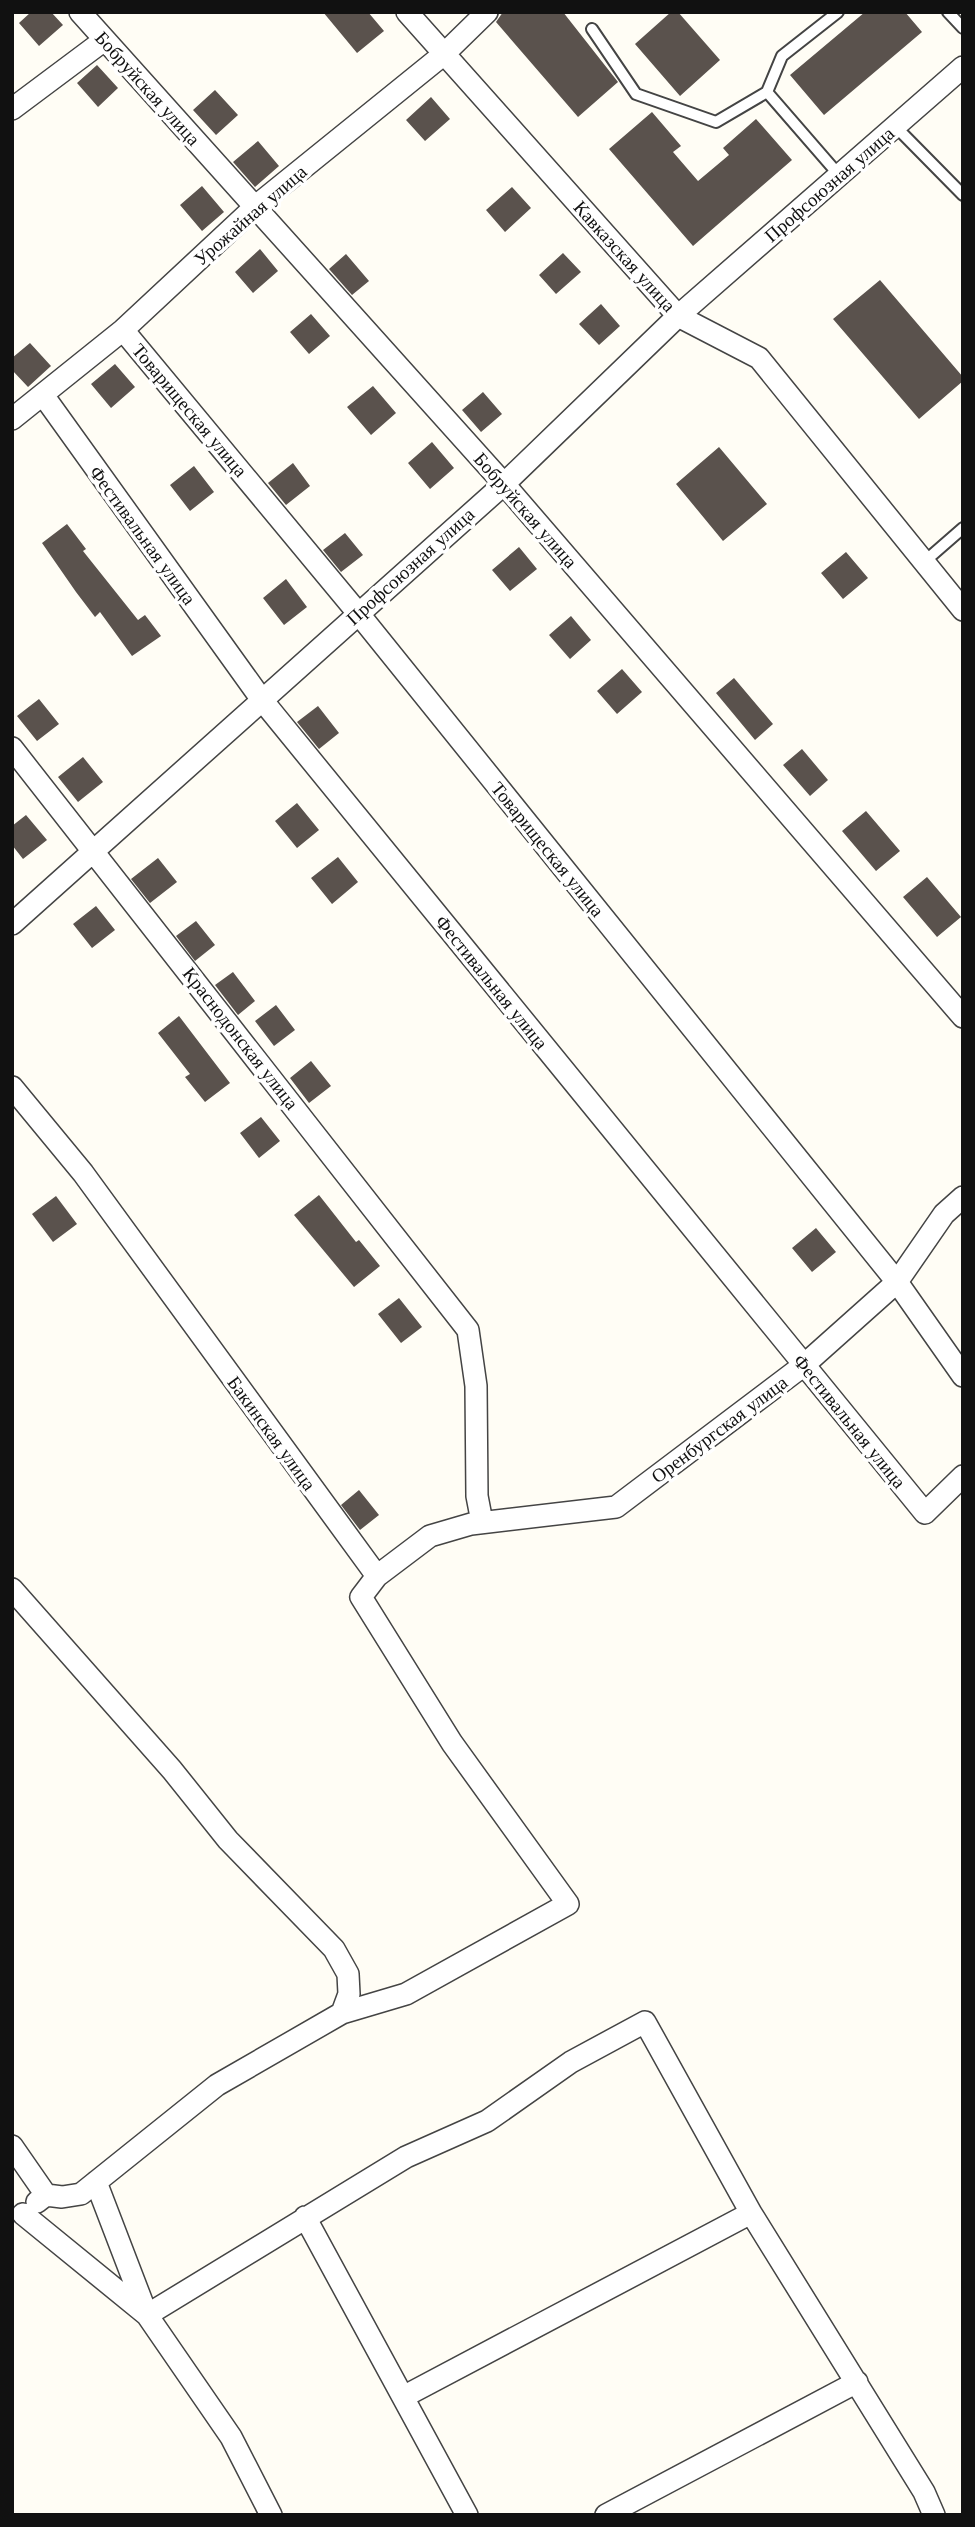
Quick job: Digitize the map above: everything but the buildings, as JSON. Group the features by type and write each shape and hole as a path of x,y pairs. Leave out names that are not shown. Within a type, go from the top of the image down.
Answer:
{"street":[{"name":"Бобруйская улица","path":"80,12 103,41 256,206 504,484 963,1017"},
{"name":"Кавказская улица","path":"407,12 678,316 759,358 963,610"},
{"name":"Урожайная улица","path":"13,417 43,396 123,330 256,206 444,54 487,12"},
{"path":"12,109 103,41"},
{"name":"Профсоюзная улица","path":"12,924 504,484 678,316 963,66"},
{"name":"Товарищеская улица","path":"123,330 358,613 897,1282 963,1376"},
{"name":"Фестивальная улица","path":"43,396 262,700 925,1513 963,1476"},
{"name":"Краснодонская улица","path":"12,748 468,1330 476,1386 477,1496 482,1522"},
{"name":"Бакинская улица","path":"12,1087 83,1173 376,1576"},
{"name":"Оренбургская улица","path":"482,1522 616,1507 804,1365 897,1282 944,1214 963,1197"},
{"path":"12,2146 46,2194 62,2197 81,2194 115,2163 170,2124 217,2085 342,2013 406,1994 568,1904 452,1743 361,1597 376,1576 430,1536 482,1522"},
{"path":"12,1589 172,1770 228,1840 334,1949 348,1974 349,1994 342,2013"},
{"path":"147,2315 406,2157 487,2121 571,2062 646,2022 751,2213 924,2492 934,2515"},
{"path":"96,2182 147,2315 231,2437 271,2515"},
{"path":"46,2194 18,2218 147,2315"},
{"path":"403,2398 751,2213"},
{"path":"305,2217 467,2515"},
{"path":"606,2515 857,2382"}],"lane":[{"path":"592,29 636,94 716,122 767,92 782,56 838,12"},
{"path":"947,12 963,28"},
{"path":"767,92 839,174"},
{"path":"895,126 963,195"},
{"path":"923,562 963,528"}]}
